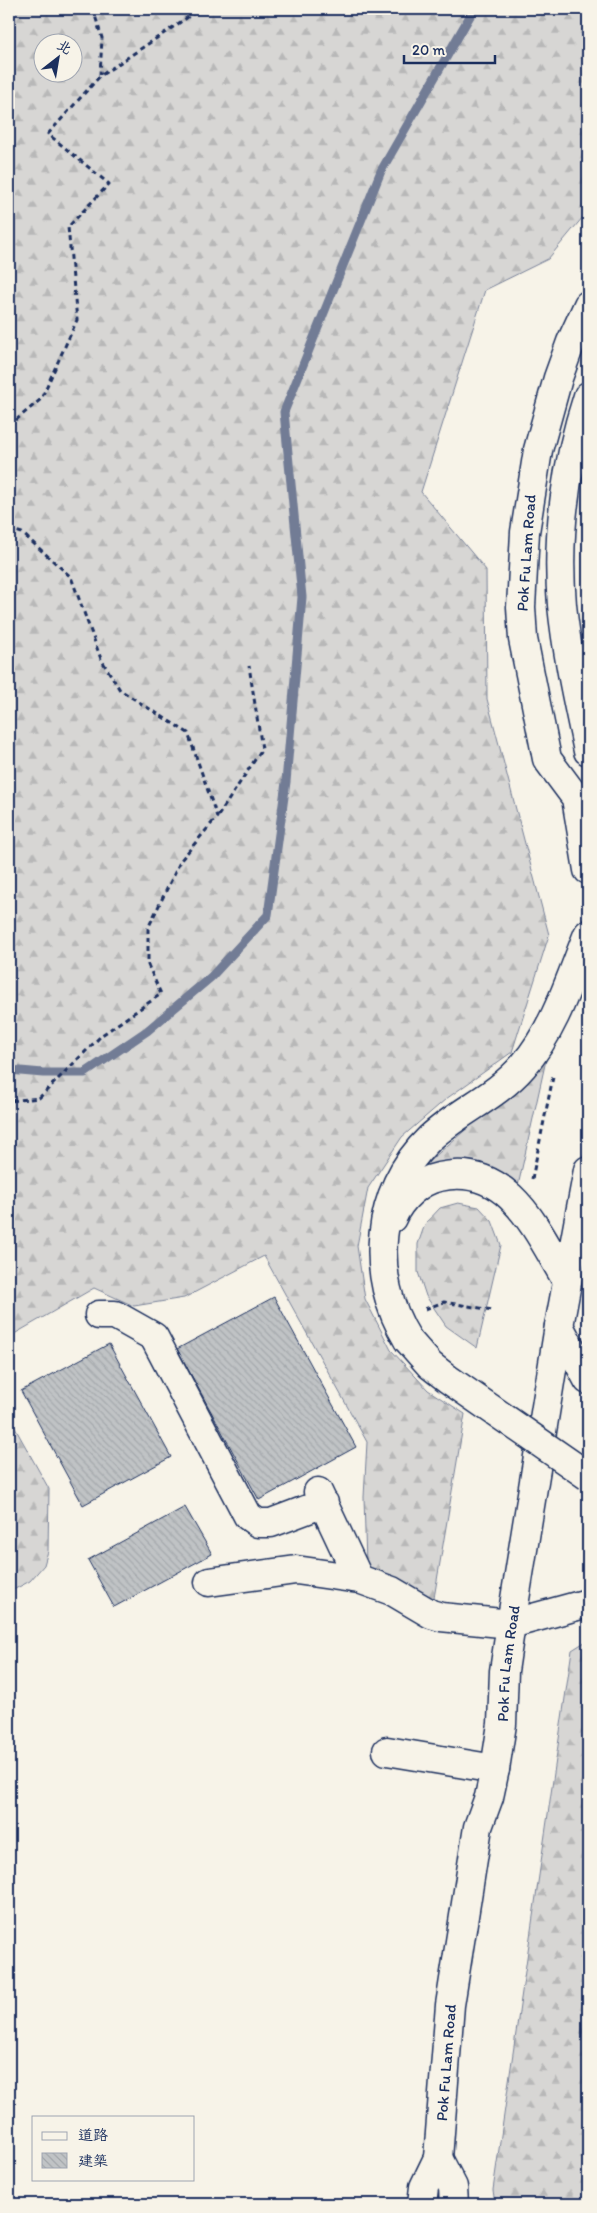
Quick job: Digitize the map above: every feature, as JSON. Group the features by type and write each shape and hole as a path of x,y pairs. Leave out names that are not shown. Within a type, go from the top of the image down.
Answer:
{"main road":[{"name":"Pok Fu Lam Road","path":"588,305 571,342 546,413 531,489 522,579 523,639 548,758 576,798 588,870"},
{"path":"588,396 572,452 566,490 561,567 566,638 588,751"},
{"name":"Pok Fu Lam Road","path":"576,798 588,757"},
{"path":"588,934 553,1018 532,1054 502,1087 444,1127 417,1152 402,1171 394,1188 384,1235 383,1267 386,1287 398,1324 408,1340 430,1365 588,1476"},
{"name":"Pok Fu Lam Road","path":"422,2204 424,2187 438,2158 450,2005 478,1827 490,1797 495,1769 502,1724 504,1671 511,1624 559,1326 588,1170"},
{"path":"384,1235 401,1203 423,1183 448,1175 472,1175 494,1184 517,1203 567,1281"},
{"path":"99,1315 115,1315 154,1337 248,1516 258,1523 271,1523 321,1497 359,1579"},
{"path":"559,1326 588,1380"},
{"path":"209,1582 296,1570 359,1579 392,1591 436,1616 511,1624 563,1611 578,1604 588,1602"},
{"path":"387,1751 495,1769"},
{"path":"438,2158 453,2187 454,2204"}],"path":[{"path":"93,9 102,38 100,76"},
{"path":"9,426 41,399 78,320 68,227 109,184 48,134 100,76 200,9"},
{"path":"9,529 22,533 71,577 101,659 120,690 188,733 217,817"},
{"path":"9,1101 39,1098 102,1035 161,994 148,965 148,928 181,860 217,817 262,749 249,666"},
{"path":"532,1180 555,1067"},
{"path":"428,1308 444,1302 492,1310"}],"green space":[{"path":"9,9 588,9 588,211 548,259 485,290 421,492 486,570 487,699 549,935 512,1052 446,1099 402,1137 368,1188 357,1246 365,1299 391,1350 428,1390 465,1414 433,1604 366,1565 364,1497 367,1442 264,1256 184,1298 134,1306 94,1288 9,1337"},
{"path":"546,1060 518,1186 493,1168 471,1161 447,1163 418,1171"},
{"path":"458,1203 479,1207 492,1221 501,1245 477,1348 446,1326 426,1296 418,1272 418,1244 425,1224 440,1208"},
{"path":"9,1417 49,1489 48,1551 44,1565 30,1581 15,1589 9,1589"},
{"path":"588,1640 588,2204 495,2204 493,2190 572,1650"}],"building":[{"path":"274,1297 356,1447 259,1500 177,1349"},
{"path":"109,1344 171,1457 83,1505 21,1391"},
{"path":"185,1507 212,1554 114,1607 88,1560"}],"waterway":[{"path":"9,1070 43,1073 85,1073 147,1031 211,977 268,915 286,782 302,597 284,412 381,171 474,9"}]}
